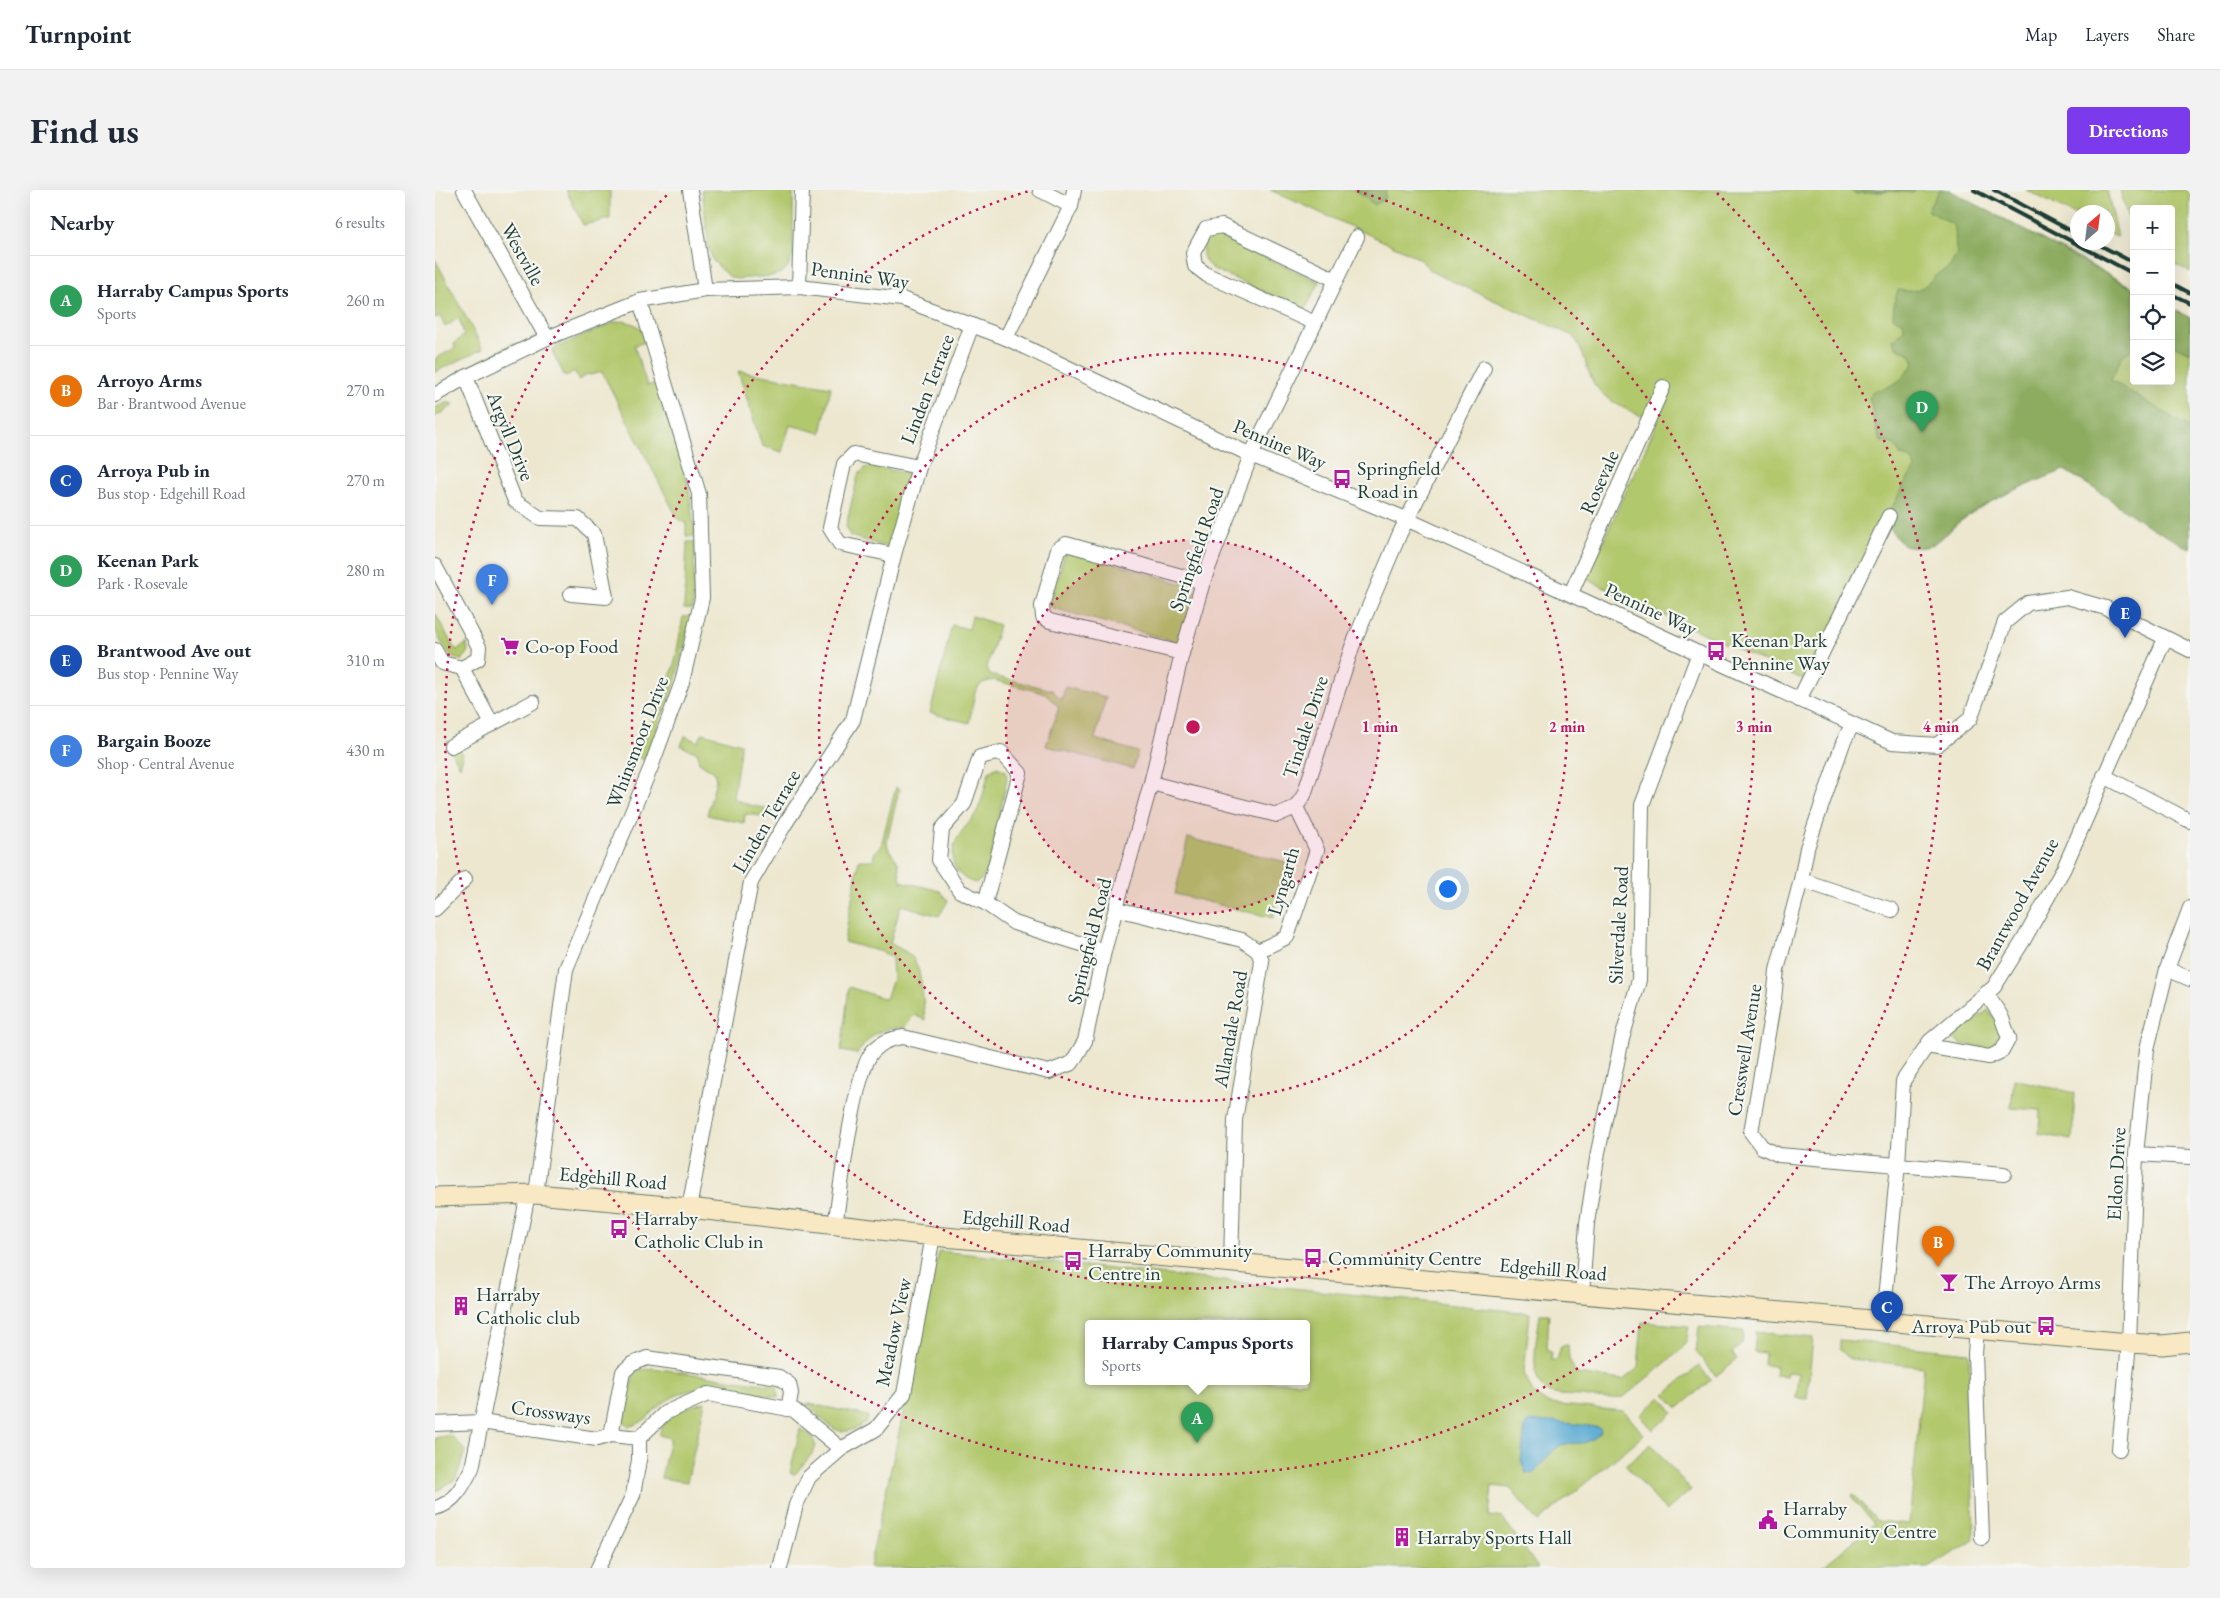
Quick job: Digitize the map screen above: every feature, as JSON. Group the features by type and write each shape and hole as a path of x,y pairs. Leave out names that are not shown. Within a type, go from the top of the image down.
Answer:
{"street":[{"name":"Westville","path":"464,190 547,338"},
{"path":"691,190 705,290"},
{"path":"799,287 801,190"},
{"path":"1041,190 1071,206"},
{"path":"1006,338 1071,206 1074,190"},
{"path":"1315,323 1207,275 1195,266 1193,253 1206,229 1221,226 1336,280"},
{"name":"Springfield Road","path":"835,1226 859,1083 872,1052 889,1039 903,1037 1049,1072 1072,1063 1085,1041 1104,951 1151,783 1182,653 1203,582 1251,455 1357,237"},
{"name":"Pennine Way","path":"435,395 466,377 547,338 640,301 705,290 799,287 902,299 1006,338 1251,455 1406,519 1571,593 1892,742 1937,745 1970,719 2005,622 2028,603 2067,597 2106,608 2190,650"},
{"name":"Whinsmoor Drive","path":"435,1508 442,1507 461,1489 472,1468 532,1194 566,968 651,767 682,682 702,598 699,494 640,301"},
{"name":"Linden Terrace","path":"689,1208 751,882 785,824 853,720 894,556 919,467 973,325"},
{"name":"Tindale Drive","path":"1151,783 1277,815 1296,808 1304,795 1352,647 1406,519 1484,368"},
{"name":"Argyll Drive","path":"466,377 515,501 540,518 578,520 594,534 606,597 571,594"},
{"name":"Rosevale","path":"1571,593 1663,387"},
{"name":"Linden Terrace","path":"894,556 840,544 830,528 844,464 853,454 919,467"},
{"path":"1799,700 1889,516"},
{"path":"1182,653 1050,622 1043,617 1042,606 1058,550 1066,544 1203,582"},
{"path":"435,566 479,647 478,658 462,668 442,663 435,650"},
{"name":"Brantwood Avenue","path":"1883,1320 1898,1164 1903,1081 1927,1046 1994,987 2023,941 2064,868 2165,639"},
{"name":"Silverdale Road","path":"1582,1294 1587,1223 1598,1152 1622,1039 1639,980 1642,805 1699,653"},
{"path":"462,668 492,724"},
{"path":"451,746 533,702"},
{"name":"Cresswell Avenue","path":"1852,725 1843,743 1807,848 1801,880 1777,970 1774,1000 1751,1132 1762,1147 1779,1156 1898,1164 2004,1174"},
{"path":"985,903 1020,773 1001,752 980,756 964,804 942,829 939,860 960,891 985,903 1014,922 1104,951"},
{"path":"2104,776 2190,821"},
{"name":"Lyngarth","path":"1258,951 1287,937 1317,850 1296,808"},
{"path":"435,909 465,879"},
{"path":"1801,880 1892,910"},
{"name":"Eldon Drive","path":"2119,1449 2129,1343 2136,1154 2147,1049 2167,969 2190,908"},
{"name":"Allandale Road","path":"1117,909 1242,940 1258,951 1262,962 1235,1120 1231,1262"},
{"path":"2167,969 2190,979"},
{"path":"1927,1046 1989,1057 2002,1051 2009,1038 2001,1016 1986,993"},
{"path":"2136,1154 2190,1157"},
{"name":"Edgehill Road","path":"435,1197 532,1194 689,1208 933,1236 2129,1343 2162,1345 2190,1342"},
{"name":"Meadow View","path":"780,1568 796,1505 809,1477 841,1449 876,1429 904,1394 933,1236"},
{"path":"1977,1328 1975,1354 1982,1538"},
{"path":"611,1435 623,1372 632,1364 647,1358 779,1377 789,1384 791,1393 788,1409"},
{"path":"598,1568 633,1496 639,1460 639,1438 665,1413 708,1394 794,1410 841,1449"},
{"name":"Crossways","path":"435,1424 481,1422 597,1439 611,1435 639,1438"}],"green space":[{"path":"566,190 610,190 610,219 583,225"},
{"path":"702,190 793,190 793,256 787,268 781,273 772,276 736,279 730,277 713,261 709,249"},
{"path":"1270,190 1949,190 2130,286 2130,385 2175,385 2175,310 2190,318 2190,548 2064,470 1983,506 1929,546 1912,547 1904,545 1897,539 1891,529 1883,526 1808,682 1588,580 1587,577 1657,423 1615,403 1601,392 1592,379 1581,349 1573,336 1434,273 1418,258"},
{"path":"1355,190 1386,190 1385,198 1375,205"},
{"path":"1849,190 1916,190 1910,193 1891,191 1855,194"},
{"path":"1940,190 1949,190 2130,287 2130,351 2123,355 2111,380 2190,428 2190,549 2145,524 2081,479 2064,470 1983,506 1929,546 1912,547 1904,545 1897,539 1891,529 1883,526 1902,488 1915,468 1912,459 1901,456 1891,443 1881,442 1876,432 1869,398 1873,391 1897,382 1914,363 1910,354 1896,347 1893,340 1904,329 1903,322 1893,317 1894,303 1898,290 1908,291 1922,288 1942,271 1950,267 1957,253 1954,225 1927,210"},
{"path":"2026,190 2107,190 2111,205 2070,205 2070,212"},
{"path":"2120,190 2190,190 2190,272 2175,264 2175,205 2130,205 2130,226"},
{"path":"2115,224 2118,237 2115,236"},
{"path":"1220,237 1320,282 1305,310 1213,269 1204,259 1203,245 1209,239"},
{"path":"435,259 483,349 435,372 435,359 455,348 454,344 464,335 459,318 445,327 440,316 435,318"},
{"path":"2175,310 2190,318 2190,353 2175,346"},
{"path":"623,321 639,327 647,342 634,345 647,385 657,384 688,483 695,536 686,536 686,523 678,519 602,372 587,374 579,380 574,371 565,377 552,351 615,322"},
{"path":"513,343 519,345 485,365 465,369"},
{"path":"738,371 831,387 821,433 790,425 782,452 762,446"},
{"path":"446,403 454,405 435,417 435,408"},
{"path":"872,466 913,475 893,546 884,546 850,536 846,526 858,475 865,468"},
{"path":"687,542 695,542 693,609 684,609"},
{"path":"1073,551 1190,586 1196,591 1183,642 1177,642 1052,608 1050,604 1064,556 1067,552"},
{"path":"435,613 454,648 458,650 467,643 468,653 462,660 453,657 448,652 438,636 435,626"},
{"path":"691,616 674,687 644,760 637,757 674,667 683,617"},
{"path":"972,616 999,625 987,667 990,675 1052,690 1062,700 1065,687 1106,697 1095,739 1138,752 1133,769 1046,746 1059,707 1044,693 993,680 982,683 975,692 969,723 930,713 952,625 969,629"},
{"path":"703,733 741,744 733,798 749,805 774,810 773,817 745,814 744,823 707,815 716,780 714,772 699,762 698,753 681,746 685,736 698,742"},
{"path":"446,741 457,744 463,756 460,767"},
{"path":"997,767 1006,771 1007,778 989,869 981,880 975,883 967,880 956,870 953,849 960,834 978,808 989,772"},
{"path":"896,787 899,790 887,841 888,848 898,862 901,881 940,891 948,901 939,916 901,905 890,943 908,953 918,968 922,986 925,1020 914,1015 904,1028 888,1029 876,1034 871,1037 857,1054 841,1051 849,987 886,999 893,979 892,958 882,952 844,942 859,860 873,860 875,851 881,846"},
{"path":"1188,838 1286,862 1273,918 1175,894"},
{"path":"1988,1010 1996,1020 2000,1033 1993,1049 1960,1044 1953,1036"},
{"path":"2014,1079 2075,1093 2072,1140 2039,1134 2040,1110 2011,1108"},
{"path":"939,1251 1530,1313 1524,1373 1533,1393 1549,1404 1624,1411 1644,1435 1538,1522 1510,1488 1492,1486 1489,1516 1503,1518 1538,1568 869,1568"},
{"path":"1540,1314 1549,1314 1547,1349 1551,1351 1551,1360 1557,1360 1561,1346 1568,1345 1569,1359 1576,1374 1623,1380 1638,1368 1642,1322 1689,1326 1686,1342 1681,1350 1625,1396 1615,1399 1603,1399 1556,1395 1544,1389 1538,1382 1535,1359"},
{"path":"1699,1327 1744,1331 1742,1344 1732,1353 1737,1359 1716,1376 1696,1352"},
{"path":"1756,1332 1813,1338 1807,1399 1796,1398 1798,1373 1787,1372 1786,1376 1775,1375 1776,1366 1764,1365 1765,1353 1754,1352"},
{"path":"1840,1340 1969,1353 1974,1540 1929,1568 1821,1568 1874,1524 1851,1496 1853,1494 1877,1521 1909,1524 1924,1367 1850,1359 1840,1350"},
{"path":"1699,1366 1711,1380 1678,1408 1665,1394"},
{"path":"653,1368 777,1386 778,1397 735,1389 707,1388 693,1390 666,1401 640,1423 629,1426 621,1420 635,1371"},
{"path":"1661,1397 1673,1412 1653,1430 1640,1415"},
{"path":"705,1402 687,1482 661,1478 670,1438 659,1435 662,1427 671,1416"},
{"path":"806,1403 868,1416 866,1423 856,1429 840,1431 833,1428"},
{"path":"800,1429 811,1435 816,1446 812,1454 795,1474 790,1473"},
{"path":"451,1435 465,1451 456,1479 435,1492 435,1438"},
{"path":"1651,1444 1691,1490 1666,1511 1626,1465"}],"water":[{"path":"1530,1421 1583,1425 1600,1428 1601,1432 1595,1438 1584,1443 1558,1447 1533,1474 1526,1473 1521,1461 1525,1427"}],"railway":[{"path":"1974,190 2130,272"},
{"path":"1994,190 2070,230"},
{"path":"2109,250 2130,261"},
{"path":"2175,285 2190,293"},
{"path":"2173,295 2190,303"}],"place":[{"name":"Keenan Park","path":"1922,432"},
{"name":"Springfield Road in","path":"1342,479"},
{"name":"Bargain Booze","path":"492,605"},
{"name":"Brantwood Ave out","path":"2125,638"},
{"name":"Co-op Food","path":"510,646"},
{"name":"Keenan Park Pennine Way","path":"1716,651"},
{"name":"Harraby Catholic Club in","path":"619,1229"},
{"name":"Community Centre","path":"1313,1258"},
{"name":"Harraby Community Centre in","path":"1073,1261"},
{"name":"Arroyo Arms","path":"1938,1267"},
{"name":"The Arroyo Arms","path":"1949,1282"},
{"name":"Harraby Catholic club","path":"461,1306"},
{"name":"Arroya Pub out","path":"2046,1326"},
{"name":"Arroya Pub in","path":"1887,1332"},
{"name":"Harraby Campus Sports","path":"1197,1443"},
{"name":"Harraby Community Centre","path":"1768,1520"},
{"name":"Harraby Sports Hall","path":"1402,1537"}]}
